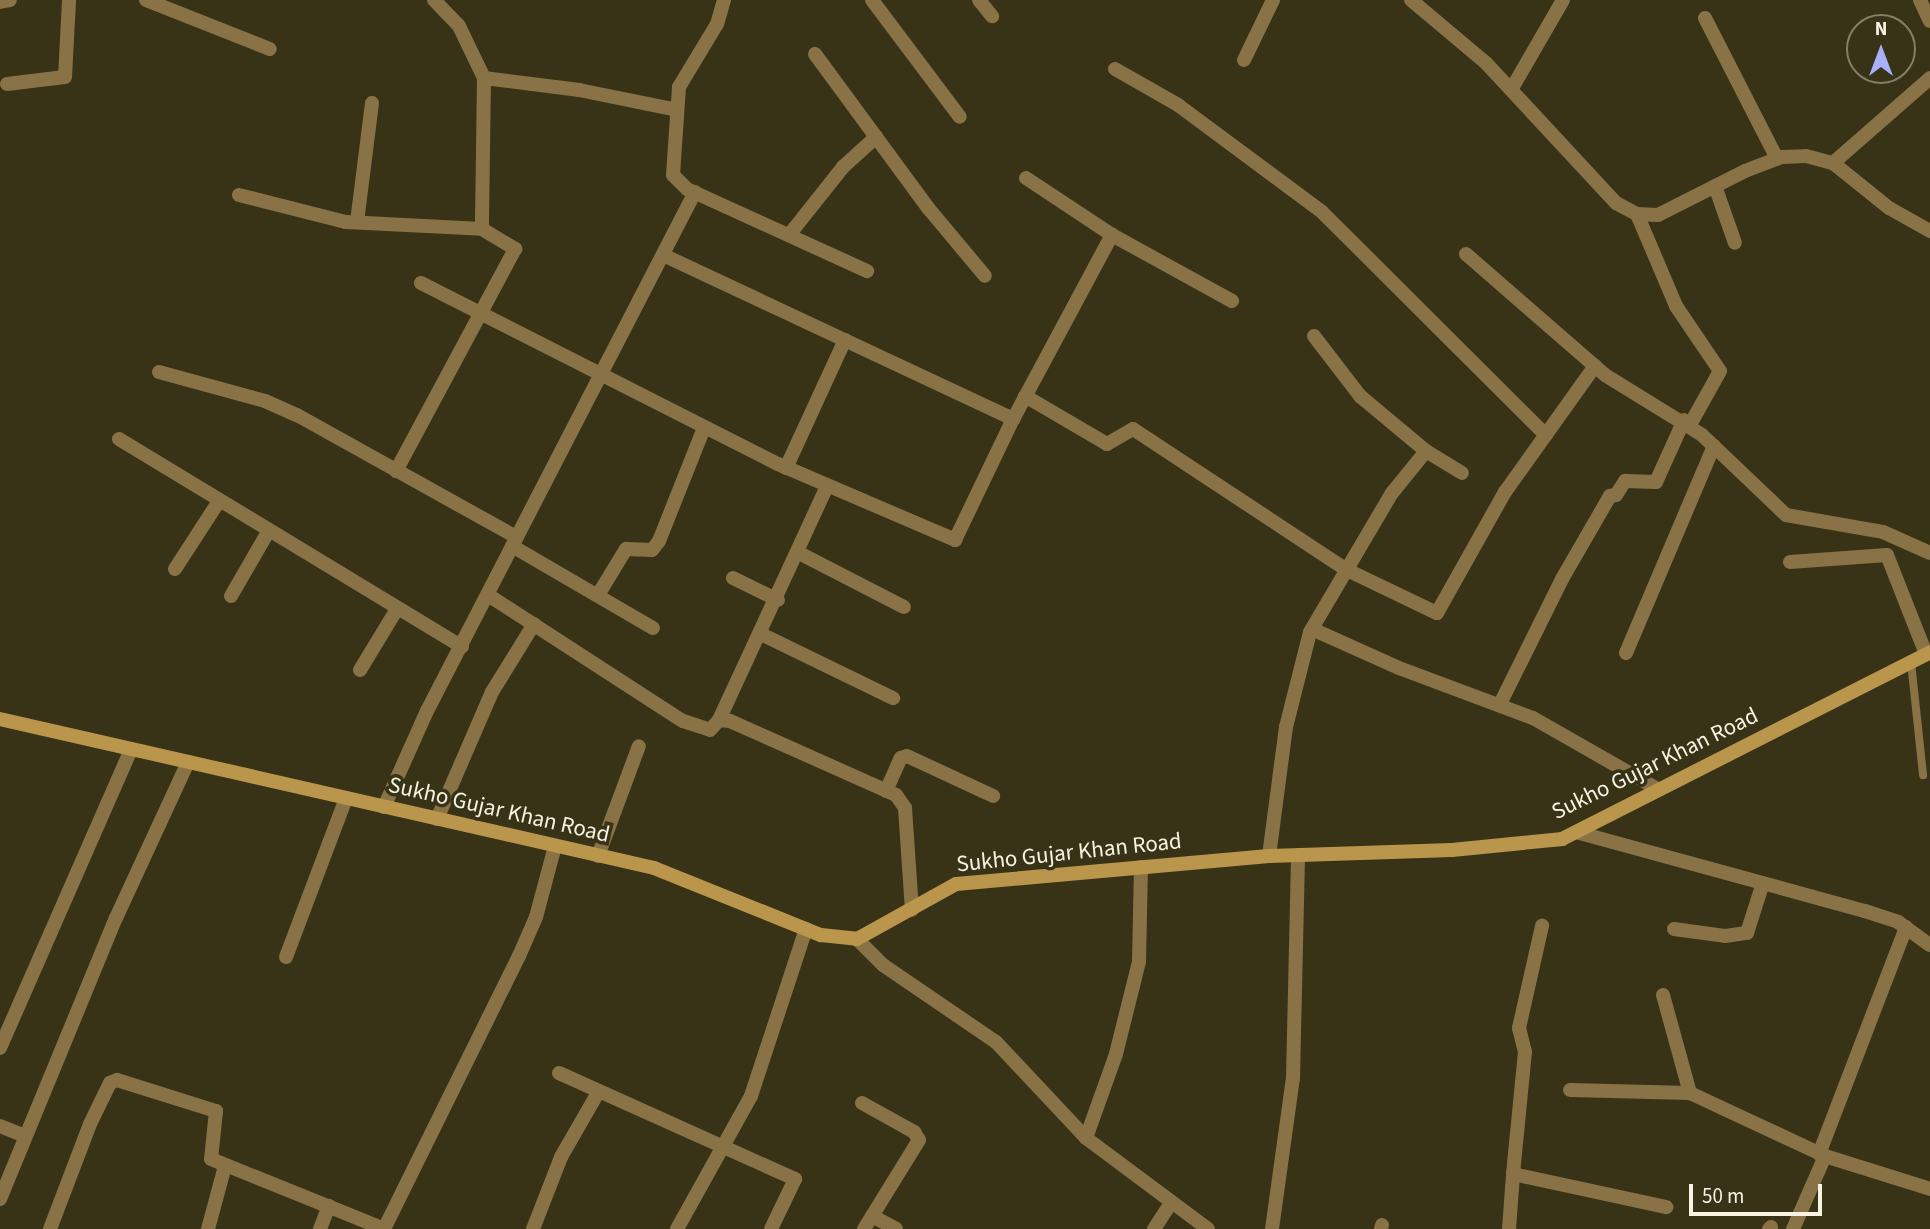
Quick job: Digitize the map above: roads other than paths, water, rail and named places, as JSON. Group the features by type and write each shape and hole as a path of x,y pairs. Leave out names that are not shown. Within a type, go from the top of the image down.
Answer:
{"main road":[{"name":"Sukho Gujar Khan Road","path":"0,719 654,868 806,929 857,939 956,884 1269,856 1452,849 1562,839 1928,653"}],"street":[{"path":"0,2 10,0"},
{"path":"7,84 65,77 69,0"},
{"path":"146,0 270,49"},
{"path":"434,0 459,26 484,79 482,229"},
{"path":"724,0 717,24 679,87 673,175 695,192 867,271"},
{"path":"872,0 960,117"},
{"path":"979,0 992,16"},
{"path":"1244,60 1273,0"},
{"path":"1411,0 1511,90 1616,203 1637,215 1658,215 1777,159 1806,156 1833,163 1889,208 1930,231"},
{"path":"1511,90 1563,0"},
{"path":"1920,0 1930,21"},
{"path":"1706,18 1777,159"},
{"path":"815,54 985,276"},
{"path":"1115,69 1178,105 1322,212 1546,435"},
{"path":"1833,163 1930,78"},
{"path":"484,79 579,90 677,110"},
{"path":"357,222 372,103"},
{"path":"789,235 843,167 876,137"},
{"path":"1026,178 1112,235 1232,302"},
{"path":"1715,186 1735,243"},
{"path":"384,807 514,542 602,377 695,192"},
{"path":"239,195 357,222 482,229 516,253 396,471"},
{"path":"1500,704 1562,579 1610,496 1616,495 1625,481 1656,482 1687,423 1720,371 1676,306 1637,215"},
{"path":"421,283 786,468 955,540 1013,419 1112,235"},
{"path":"1466,254 1595,366 1642,399 1687,423 1786,515 1883,532 1930,553"},
{"path":"663,255 1013,419"},
{"path":"1314,336 1360,396 1426,451 1462,473"},
{"path":"786,468 845,340"},
{"path":"1025,396 1107,444 1133,429 1345,569 1437,613 1475,540 1595,366"},
{"path":"159,372 265,401 396,471 653,628"},
{"path":"598,595 626,549 652,550 659,541 704,428"},
{"path":"119,439 268,532 462,647"},
{"path":"1626,653 1714,446"},
{"path":"1269,856 1286,726 1312,629 1392,493 1426,451"},
{"path":"488,595 683,722 710,730 719,720 778,600 827,486"},
{"path":"175,569 219,501"},
{"path":"231,596 268,532"},
{"path":"799,553 904,607"},
{"path":"1790,562 1887,555 1928,653"},
{"path":"733,578 778,600"},
{"path":"360,670 397,609"},
{"path":"437,819 492,692 534,624"},
{"path":"1312,629 1399,668 1500,704 1558,730 1659,790"},
{"path":"761,635 893,698"},
{"path":"719,720 737,724 896,795 905,808 912,910"},
{"path":"598,856 639,746"},
{"path":"0,1048 131,749"},
{"path":"886,791 901,758 907,756 992,796"},
{"path":"0,1199 116,918 188,762"},
{"path":"286,957 346,798"},
{"path":"1576,832 1763,883 1906,927 1930,944"},
{"path":"50,1229 90,1124 110,1083 117,1080 216,1111 211,1159 384,1229 519,956 536,917 555,846"},
{"path":"1272,1229 1293,1078 1298,855"},
{"path":"1086,1138 1116,1054 1139,962 1142,867"},
{"path":"1674,929 1725,936 1747,933 1763,883"},
{"path":"1509,1229 1525,1052 1519,1028 1542,926"},
{"path":"1793,1229 1906,927"},
{"path":"677,1229 751,1096 806,929"},
{"path":"857,939 883,965 996,1042 1086,1138 1208,1229"},
{"path":"1663,995 1690,1093"},
{"path":"559,1073 795,1179 771,1229"},
{"path":"1570,1090 1690,1093 1822,1155 1930,1189"},
{"path":"533,1229 561,1157 599,1091"},
{"path":"862,1102 914,1132 919,1140 864,1229"},
{"path":"0,1126 25,1136"},
{"path":"208,1229 225,1166"},
{"path":"1513,1174 1666,1207"},
{"path":"1154,1229 1171,1203"},
{"path":"320,1229 329,1206"},
{"path":"872,1216 896,1229"}],"lane":[{"path":"1911,662 1923,775"}]}
